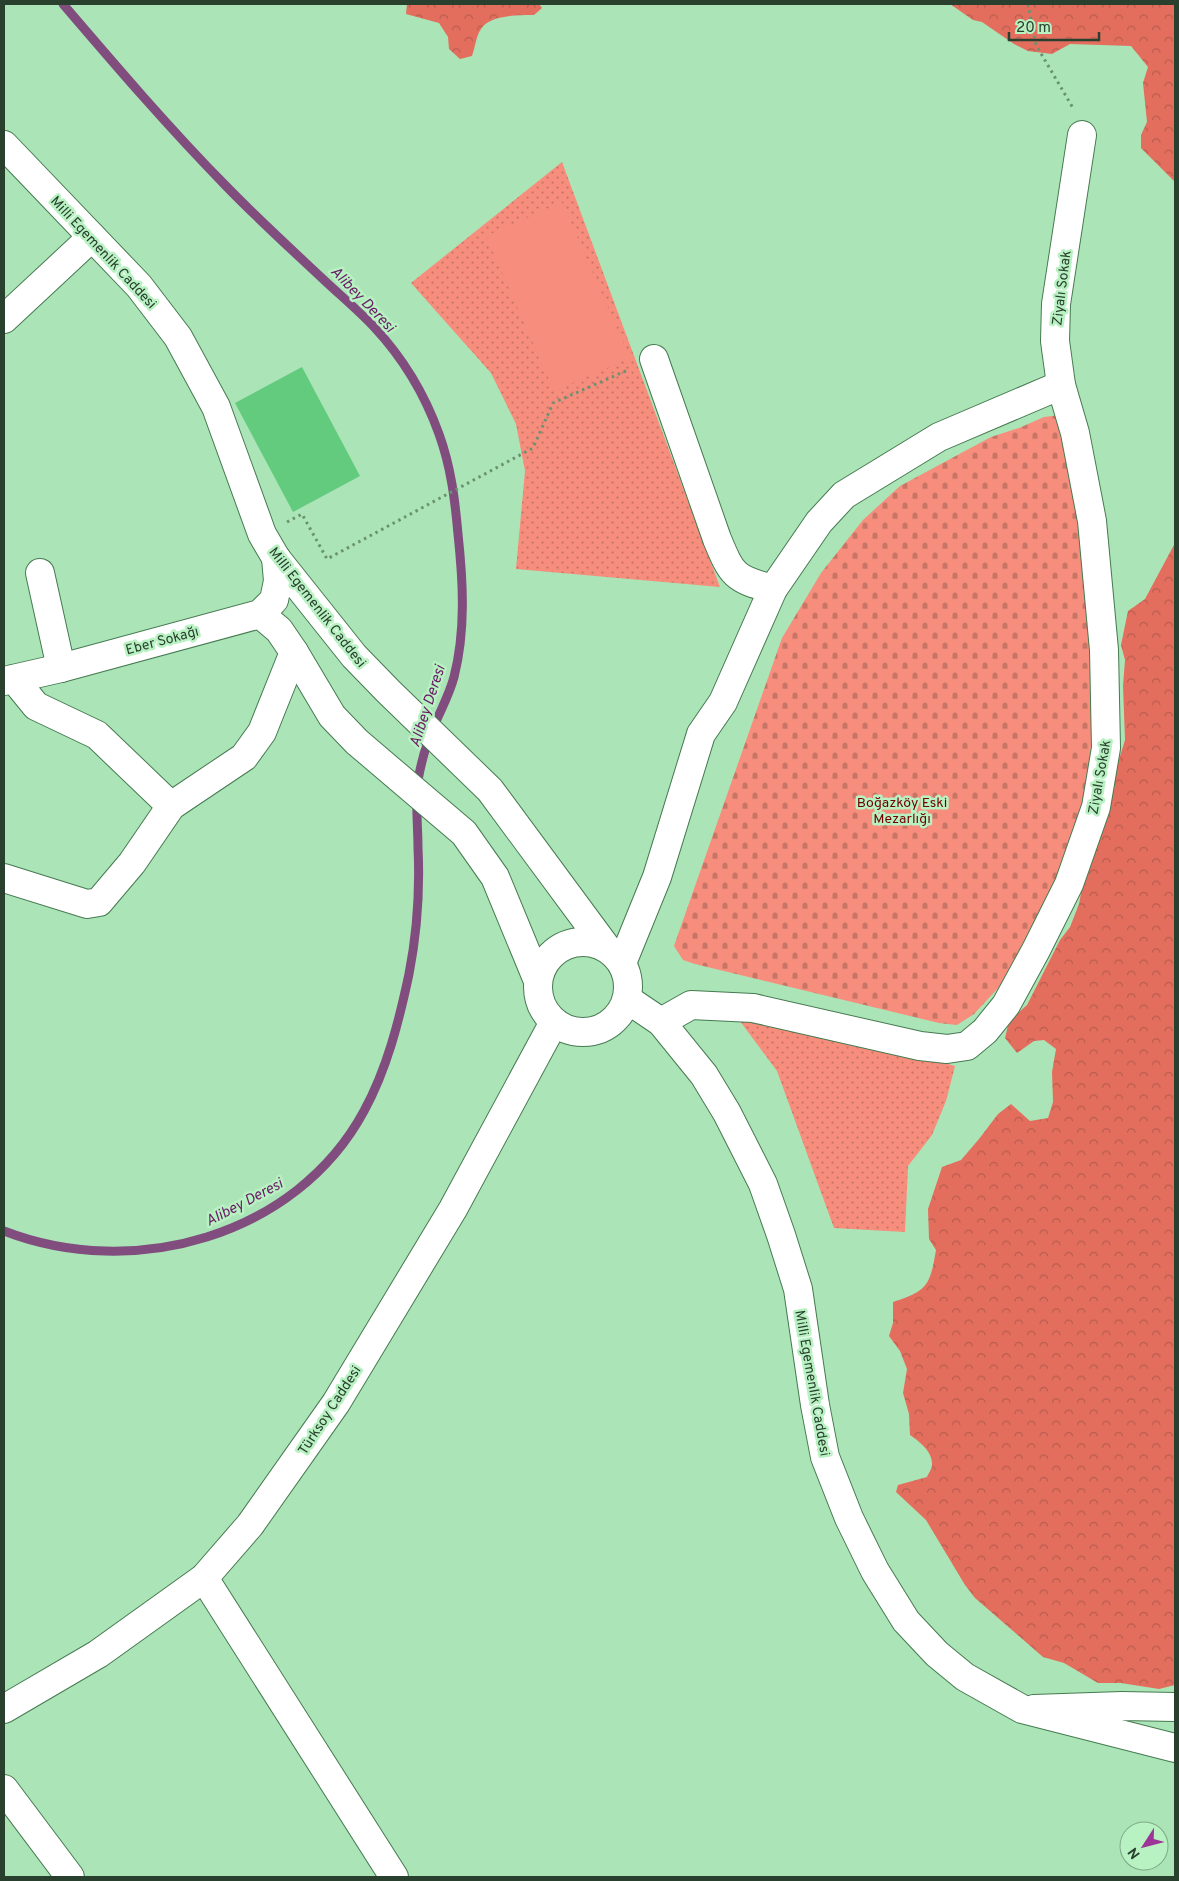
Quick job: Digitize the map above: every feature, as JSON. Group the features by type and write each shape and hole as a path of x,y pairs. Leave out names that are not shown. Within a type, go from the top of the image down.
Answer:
{"street":[{"name":"Ziyalı Sokak","path":"661,1022 691,1005 753,1008 920,1046 947,1049 967,1046 985,1031 1006,1005 1069,884 1096,807 1106,748 1104,650 1092,521 1075,433 1061,385 1055,341 1056,304 1082,135"},
{"name":"Milli Egemenlik Caddesi","path":"4,145 138,286 178,337 216,407 262,534 276,558 354,656 490,790 614,955"},
{"path":"4,319 92,237"},
{"path":"654,359 717,539 729,567 746,582 773,589"},
{"path":"614,955 657,877 701,734 724,702 773,589 818,522 844,495 939,437 1061,385"},
{"path":"276,558 278,580 274,600 260,614 278,630 294,652 332,716 357,742 464,833 495,877 538,981"},
{"path":"40,573 60,668"},
{"name":"Eber Sokağı","path":"9,680 260,614"},
{"path":"4,878 87,904 99,902 132,863 170,806 244,757 262,732 294,652"},
{"path":"9,680 36,706 97,735 170,806"},
{"path":"577,941 592,942 614,955 626,970 629,984 627,999 621,1013 610,1024 596,1031 582,1032 567,1029 554,1022 544,1010 538,996 538,981 542,967 551,954 563,946 577,941"},
{"name":"Milli Egemenlik Caddesi","path":"627,999 661,1022 704,1075 763,1184 782,1236 798,1289 824,1456 849,1518 875,1571 906,1621 937,1654 965,1677 1022,1709 1174,1749"},
{"name":"Türksoy Caddesi","path":"4,1710 98,1654 204,1578 250,1525 336,1403 453,1209 554,1022"},
{"path":"204,1578 394,1877"},
{"path":"1022,1709 1122,1706 1175,1707"},
{"path":"4,1789 70,1877"}],"path":[{"path":"1028,4 1036,45 1072,107 1082,135"},
{"path":"262,534 302,514 327,559 533,448 553,403 654,359"}],"green space":[{"path":"407,4 539,4 542,8 534,15 497,18 485,24 478,35 472,56 460,59 449,49 448,37 439,23 406,14"},
{"path":"950,4 1175,4 1175,182 1141,148 1141,135 1147,122 1143,83 1148,67 1131,46 1070,44 1052,54 1028,51 1014,44 982,22 973,20"},
{"path":"562,162 720,587 516,569 525,471 516,424 491,373 411,283"},
{"path":"562,202 630,358 554,391 486,236"},
{"name":"Boğazköy Eski Mezarlığı","path":"1060,415 1104,652 1084,798 1057,879 1000,986 974,1014 957,1025 939,1023 683,960 674,946 782,638 821,573 863,520 900,486 991,437 1044,417"},
{"path":"1175,543 1175,1685 1159,1689 1121,1683 1098,1683 1064,1663 1043,1657 975,1598 965,1585 926,1520 896,1492 898,1485 927,1477 932,1460 922,1444 910,1435 909,1414 903,1393 907,1369 900,1351 889,1336 893,1323 893,1302 920,1290 932,1272 936,1250 929,1239 928,1209 942,1167 961,1160 998,1114 1011,1104 1030,1121 1048,1118 1053,1102 1052,1072 1056,1049 1044,1040 1034,1041 1017,1053 1005,1038 1009,1021 1027,1005 1060,940 1070,927 1079,904 1082,888 1100,832 1104,807 1114,790 1117,766 1125,740 1123,686 1125,660 1121,645 1128,611 1145,599"},
{"path":"753,1009 955,1066 946,1101 932,1135 908,1166 905,1232 834,1228 777,1071 734,1013"}],"building":[{"path":"302,367 360,476 293,512 235,403"}],"waterway":[{"name":"Alibey Deresi","path":"4,1231 54,1245 105,1251 157,1248 207,1237 254,1218 297,1190 334,1154 364,1111 372,1095 386,1062 401,1009 412,959 417,911 419,864 418,780 427,743 454,677 462,623 460,552 452,484 443,446 433,419 412,377 394,351 368,321 205,165 143,97 63,4"}]}
